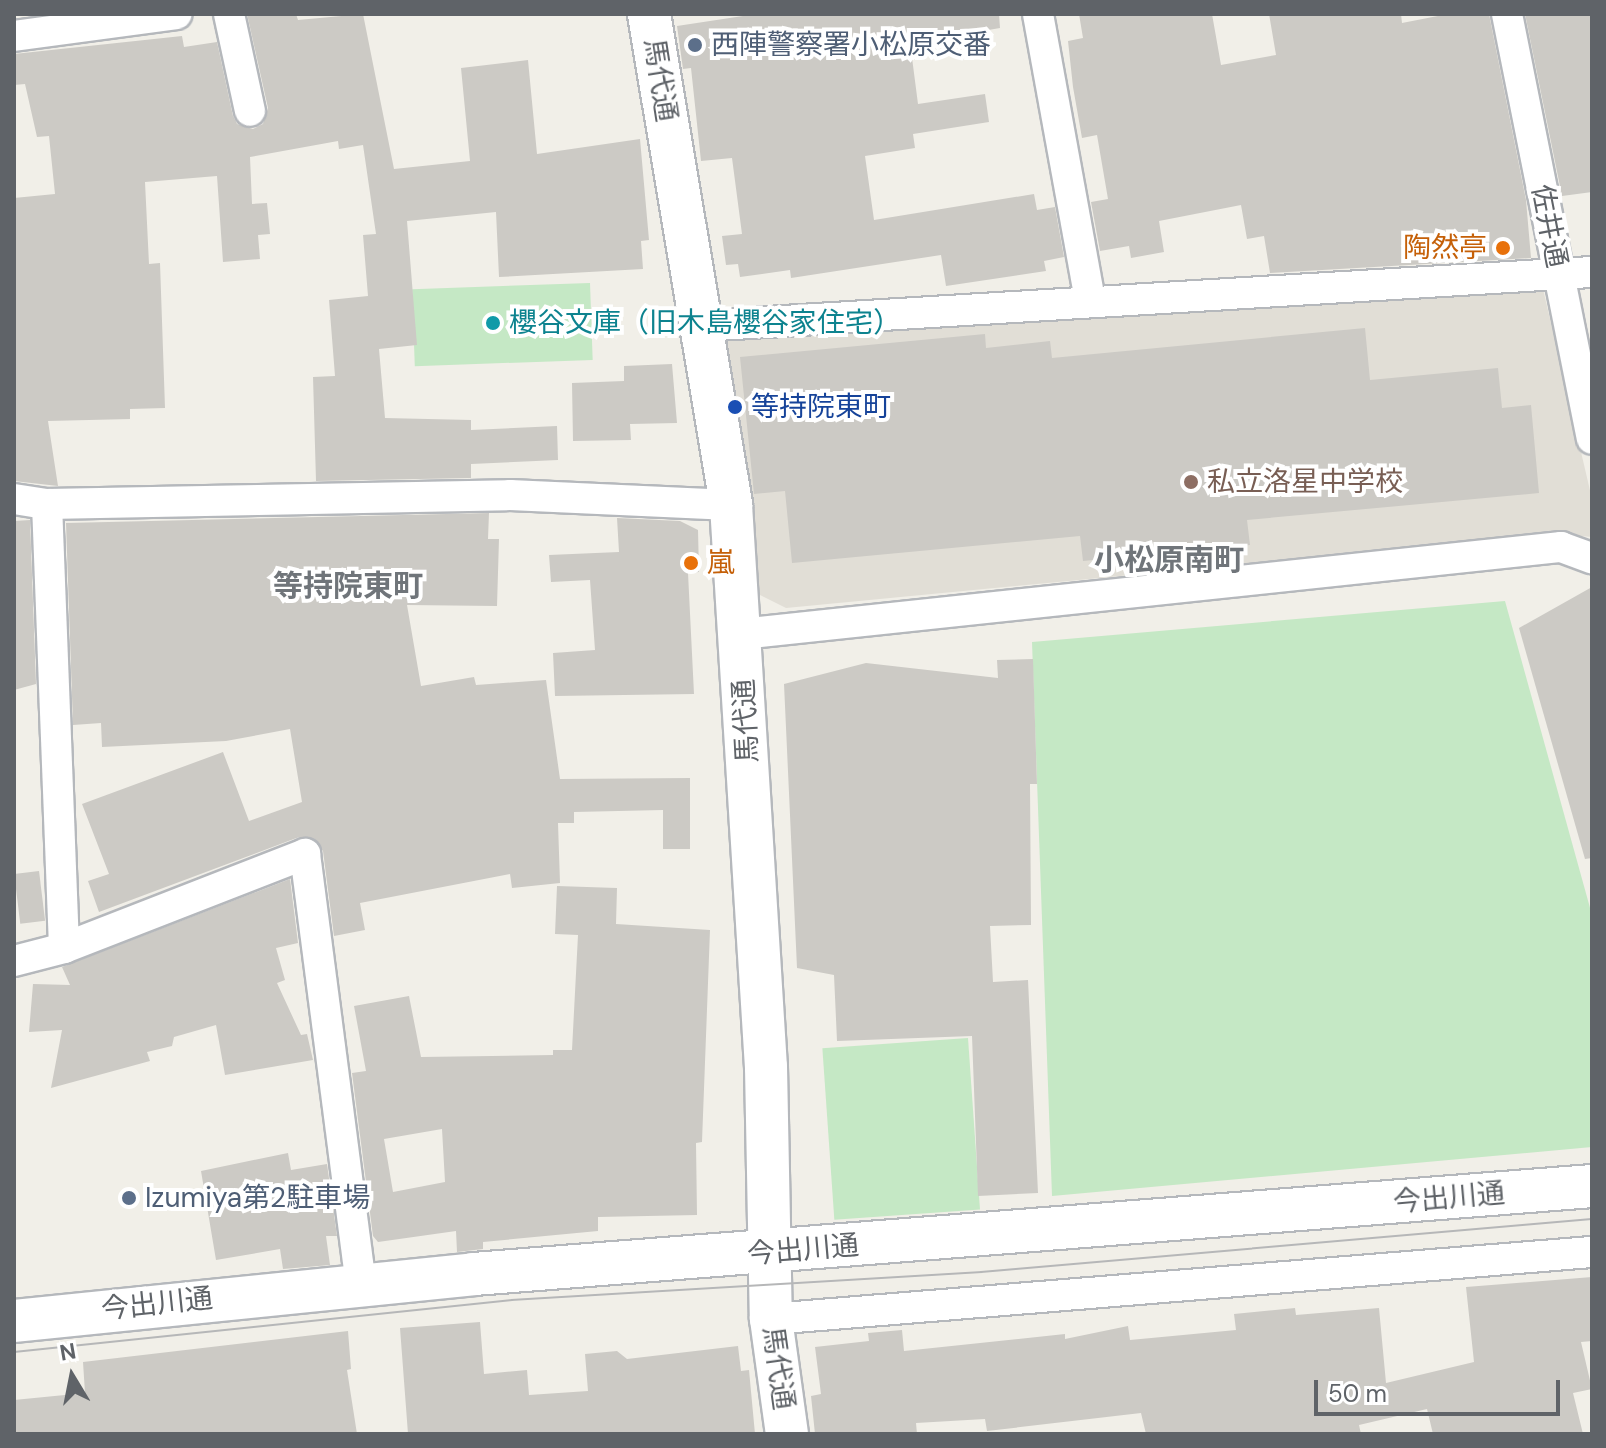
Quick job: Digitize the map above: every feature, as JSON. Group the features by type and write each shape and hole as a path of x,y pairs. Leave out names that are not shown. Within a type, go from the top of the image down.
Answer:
{"street":[{"path":"14,36 177,14"},
{"path":"229,14 250,111"},
{"name":"馬代通","path":"649,14 731,505 766,1067 767,1254 771,1319 787,1434"},
{"path":"1038,14 1090,299"},
{"name":"佐井通","path":"1507,14 1592,439"},
{"path":"701,326 1090,299 1558,277 1592,272"},
{"path":"14,499 47,504 510,495 731,505"},
{"path":"47,504 64,948"},
{"path":"741,634 1561,547 1592,558"},
{"path":"14,961 64,948 305,854 361,1284"},
{"name":"今出川通","path":"14,1321 361,1284 1592,1186"},
{"path":"771,1319 1592,1252"}],"shaded area":[{"path":"1543,289 1592,499 1592,537 1559,534 786,608 758,594 754,517 725,334"}],"green space":[{"path":"590,283 593,360 415,366 412,289"},
{"path":"1505,601 1592,915 1592,1147 1052,1196 1032,642"},
{"path":"968,1038 980,1210 834,1220 822,1048"}],"building":[{"path":"247,14 296,14 298,20 363,14 394,169 470,161 461,68 528,60 537,154 640,139 649,240 641,241 643,269 499,277 496,212 407,221 417,345 379,349 385,418 471,420 471,430 557,426 558,460 471,464 471,478 316,481 313,377 335,376 329,300 368,296 363,235 376,234 363,145 339,149 338,141 250,157 252,204 267,203 270,234 258,235 260,259 223,262 217,176 145,182 149,264 160,263 165,408 130,409 130,419 48,421 58,486 14,481 14,198 55,194 49,136 37,137 25,84 14,85 14,54 182,36 184,47 217,42 233,116 237,124 253,129 263,124 268,108"},
{"path":"756,14 999,14 1000,28 925,41 926,47 911,50 918,104 985,94 989,122 913,134 915,148 865,156 874,220 1034,194 1037,210 1055,207 1064,257 1044,261 1046,271 946,286 941,255 791,278 790,270 740,277 738,264 726,265 722,236 742,234 732,158 701,161 691,68 683,69 677,26"},
{"path":"1079,14 1212,14 1221,65 1276,55 1269,14 1401,14 1402,23 1448,14 1489,14 1526,200 1531,258 1270,273 1264,236 1247,239 1241,205 1159,221 1164,252 1131,258 1129,246 1100,251 1091,202 1108,199 1097,135 1082,138 1068,41 1083,38"},
{"path":"1525,14 1592,14 1592,192 1562,196"},
{"path":"1365,328 1370,380 1498,368 1502,408 1531,405 1539,493 1247,520 1250,545 1083,561 1080,536 792,563 785,491 754,494 740,357 985,334 986,348 1050,341 1052,358"},
{"path":"672,364 677,423 630,424 631,440 573,441 572,383 624,381 624,366"},
{"path":"489,513 488,539 499,539 497,606 407,605 421,686 474,677 476,685 546,680 560,779 690,778 690,849 663,849 663,810 574,812 574,823 558,823 560,883 512,888 510,874 360,903 365,930 334,936 323,851 310,837 299,837 99,912 88,881 109,874 82,804 223,752 249,821 302,802 290,729 226,741 102,747 101,723 73,725 66,523"},
{"path":"617,518 680,521 698,530 699,572 688,573 694,694 555,696 553,653 595,650 590,580 551,582 549,555 619,552"},
{"path":"30,520 36,684 14,690 14,521"},
{"path":"1592,587 1592,858 1585,859 1519,628"},
{"path":"1033,659 1037,784 1030,784 1031,925 990,926 993,982 1028,980 1038,1193 978,1196 972,1036 837,1041 834,975 797,968 784,684 866,663 998,678 997,660"},
{"path":"39,871 45,921 20,924 14,874"},
{"path":"290,879 298,943 276,948 285,980 277,983 301,1035 307,1034 313,1060 225,1075 216,1025 174,1037 172,1046 147,1052 150,1061 51,1088 62,1030 29,1032 33,984 70,985 62,967"},
{"path":"557,886 617,888 616,924 710,930 702,1142 696,1143 697,1215 598,1217 598,1231 483,1242 483,1249 457,1252 456,1231 378,1242 373,1236 352,1073 366,1071 354,1006 409,996 421,1057 553,1055 553,1050 572,1050 578,935 555,934","holes":["442,1129 445,1182 393,1192 384,1139"]},
{"path":"288,1153 291,1170 327,1164 337,1236 326,1236 330,1265 283,1269 280,1249 216,1260 201,1171"},
{"path":"1592,1277 1592,1341 1581,1342 1592,1389 1573,1393 1583,1434 1433,1434 1427,1409 1359,1425 1361,1434 1146,1434 1141,1413 987,1431 985,1419 916,1423 917,1434 815,1434 811,1396 821,1394 815,1347 869,1341 868,1333 902,1330 904,1351 1065,1334 1065,1339 1128,1326 1130,1340 1236,1330 1234,1314 1295,1308 1296,1315 1379,1308 1386,1383 1474,1362 1466,1287"},
{"path":"480,1322 484,1374 527,1370 529,1395 588,1391 585,1354 617,1351 627,1359 738,1346 741,1371 749,1370 755,1434 408,1434 400,1328"},
{"path":"348,1331 351,1369 347,1370 357,1434 16,1434 14,1400 85,1393 83,1362"}],"tram line":[{"path":"14,1352 512,1300 981,1272 1592,1219"}],"place":[{"name":"西陣警察署小松原交番","path":"695,45"},
{"name":"陶然亭","path":"1503,248"},
{"name":"櫻谷文庫（旧木島櫻谷家住宅）","path":"493,323"},
{"name":"等持院東町","path":"735,407"},
{"name":"私立洛星中学校","path":"1191,482"},
{"name":"嵐","path":"691,563"},
{"name":"Izumiya第2駐車場","path":"129,1198"}],"district":[{"name":"小松原南町","path":"1169,560"},
{"name":"等持院東町","path":"348,586"}]}
